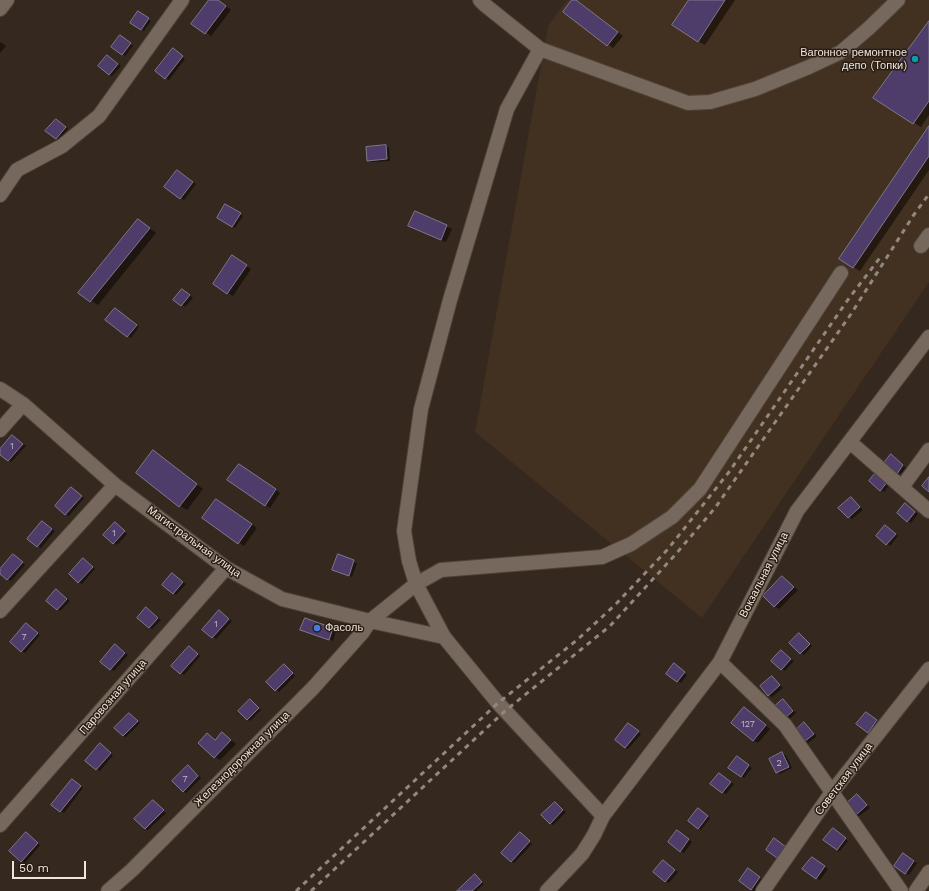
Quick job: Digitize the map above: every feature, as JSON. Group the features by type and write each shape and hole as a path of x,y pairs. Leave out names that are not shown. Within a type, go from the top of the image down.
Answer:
{"street":[{"path":"0,9 7,0"},
{"path":"0,195 17,170 62,146 99,116 182,0"},
{"path":"484,2 540,49 688,103 710,102 755,89 841,52 898,0"},
{"path":"540,49 508,109 450,300 421,409 404,530 409,561 416,584 444,637 498,703 603,816"},
{"name":"Железнодорожная улица","path":"108,891 132,870 313,688 362,633 370,621 416,584 441,570 602,557 631,544 672,517 700,489 841,273"},
{"name":"Вокзальная улица","path":"547,891 582,854 594,835 603,816 720,662 797,511 929,337"},
{"name":"Магистральная улица","path":"0,389 23,404 115,485 226,568 282,599 370,621 444,637"},
{"path":"0,430 23,404"},
{"path":"850,442 929,511"},
{"path":"902,487 929,450"},
{"path":"0,611 115,485"},
{"name":"Паровозная улица","path":"0,825 226,568"},
{"path":"720,662 785,725 901,891"},
{"name":"Советская улица","path":"763,891 832,792 929,668"},
{"path":"916,891 929,872"}],"shaded area":[{"path":"567,0 929,0 929,282 702,618 475,432 548,26"}],"building":[{"path":"209,0 218,0 226,6 205,34 191,24"},
{"path":"572,0 576,0 618,32 607,46 563,12"},
{"path":"689,0 725,0 698,42 672,25"},
{"path":"138,11 149,18 141,30 130,23"},
{"name":"Вагонное ремонтное депо (Топки)","path":"929,21 929,101 913,124 873,98"},
{"path":"120,35 131,43 122,55 111,47"},
{"path":"173,48 183,56 165,79 155,71"},
{"path":"107,55 118,64 109,75 98,66"},
{"path":"56,119 66,127 56,139 45,131"},
{"path":"929,126 929,156 853,268 839,259"},
{"path":"386,145 387,159 367,161 366,147"},
{"path":"177,170 193,182 180,199 164,187"},
{"path":"225,204 241,213 232,227 217,218"},
{"path":"415,211 447,225 441,240 408,226"},
{"path":"138,219 150,228 90,302 78,293"},
{"path":"232,255 247,265 227,294 213,284"},
{"path":"182,289 190,295 181,306 173,300"},
{"path":"115,308 137,325 127,337 105,320"},
{"path":"12,435 23,444 8,461 0,455 0,449"},
{"path":"153,450 197,484 179,507 136,473"},
{"path":"891,454 903,465 897,474 884,463"},
{"path":"239,464 276,489 265,506 227,480"},
{"path":"877,471 889,480 880,491 869,481"},
{"path":"929,477 929,492 922,486"},
{"path":"71,487 82,496 65,515 55,506"},
{"path":"851,497 860,507 848,518 838,508"},
{"path":"216,499 252,524 238,544 202,518"},
{"path":"905,503 915,512 907,522 897,513"},
{"path":"42,521 52,529 37,547 27,539"},
{"path":"115,522 125,531 113,544 103,535"},
{"path":"885,525 896,534 886,545 876,536"},
{"path":"13,554 23,562 7,580 0,574 0,569"},
{"path":"338,554 354,560 349,576 332,570"},
{"path":"83,558 93,567 78,583 69,574"},
{"path":"172,573 183,582 173,594 162,585"},
{"path":"782,576 794,587 774,607 763,596"},
{"path":"56,589 67,599 57,610 46,601"},
{"path":"146,607 158,618 149,628 137,618"},
{"path":"219,610 229,619 212,638 202,630"},
{"path":"305,618 333,628 329,640 300,630"},
{"path":"26,623 38,633 21,652 10,642"},
{"path":"799,633 810,644 800,654 789,643"},
{"path":"115,644 125,653 110,670 100,662"},
{"path":"189,646 198,654 180,674 171,666"},
{"path":"781,650 791,659 781,670 771,661"},
{"path":"674,663 685,672 677,682 666,674"},
{"path":"284,664 293,673 275,691 266,682"},
{"path":"772,676 780,685 768,696 760,686"},
{"path":"250,699 259,708 247,720 238,711"},
{"path":"783,699 793,711 785,718 775,706"},
{"path":"744,707 766,725 753,741 731,723"},
{"path":"866,712 877,720 868,733 856,724"},
{"path":"129,713 138,721 123,736 114,728"},
{"path":"804,722 814,734 804,742 795,731"},
{"path":"628,723 639,731 625,748 615,740"},
{"path":"222,732 231,740 214,758 198,743 207,733 215,740"},
{"path":"100,743 111,753 96,770 85,761"},
{"path":"782,752 789,767 776,773 769,759"},
{"path":"737,756 749,765 741,777 728,768"},
{"path":"188,765 198,776 183,792 172,781"},
{"path":"719,773 731,782 722,793 710,784"},
{"path":"72,779 81,786 60,812 51,805"},
{"path":"857,794 867,805 856,815 846,804"},
{"path":"153,800 164,810 145,829 134,819"},
{"path":"555,802 563,810 550,824 541,815"},
{"path":"698,808 708,816 698,829 688,821"},
{"path":"833,828 846,838 837,850 823,840"},
{"path":"677,830 689,839 680,852 668,842"},
{"path":"26,832 38,843 21,862 9,851"},
{"path":"520,832 530,841 511,862 501,853"},
{"path":"774,838 786,847 777,858 766,850"},
{"path":"903,853 914,861 905,874 894,866"},
{"path":"812,857 825,866 816,879 802,869"},
{"path":"663,860 675,870 665,882 653,872"},
{"path":"748,868 760,877 751,890 739,881"},
{"path":"475,874 482,882 472,891 457,891"}],"railway":[{"path":"311,891 505,711 610,626 675,555 715,508 851,314 913,216 929,194"},
{"path":"296,891 498,703 577,640 615,605 668,549 729,472 847,301 882,255"}],"place":[{"name":"Вагонное ремонтное депо (Топки)","path":"915,59"},
{"name":"Фасоль","path":"317,628"}]}
